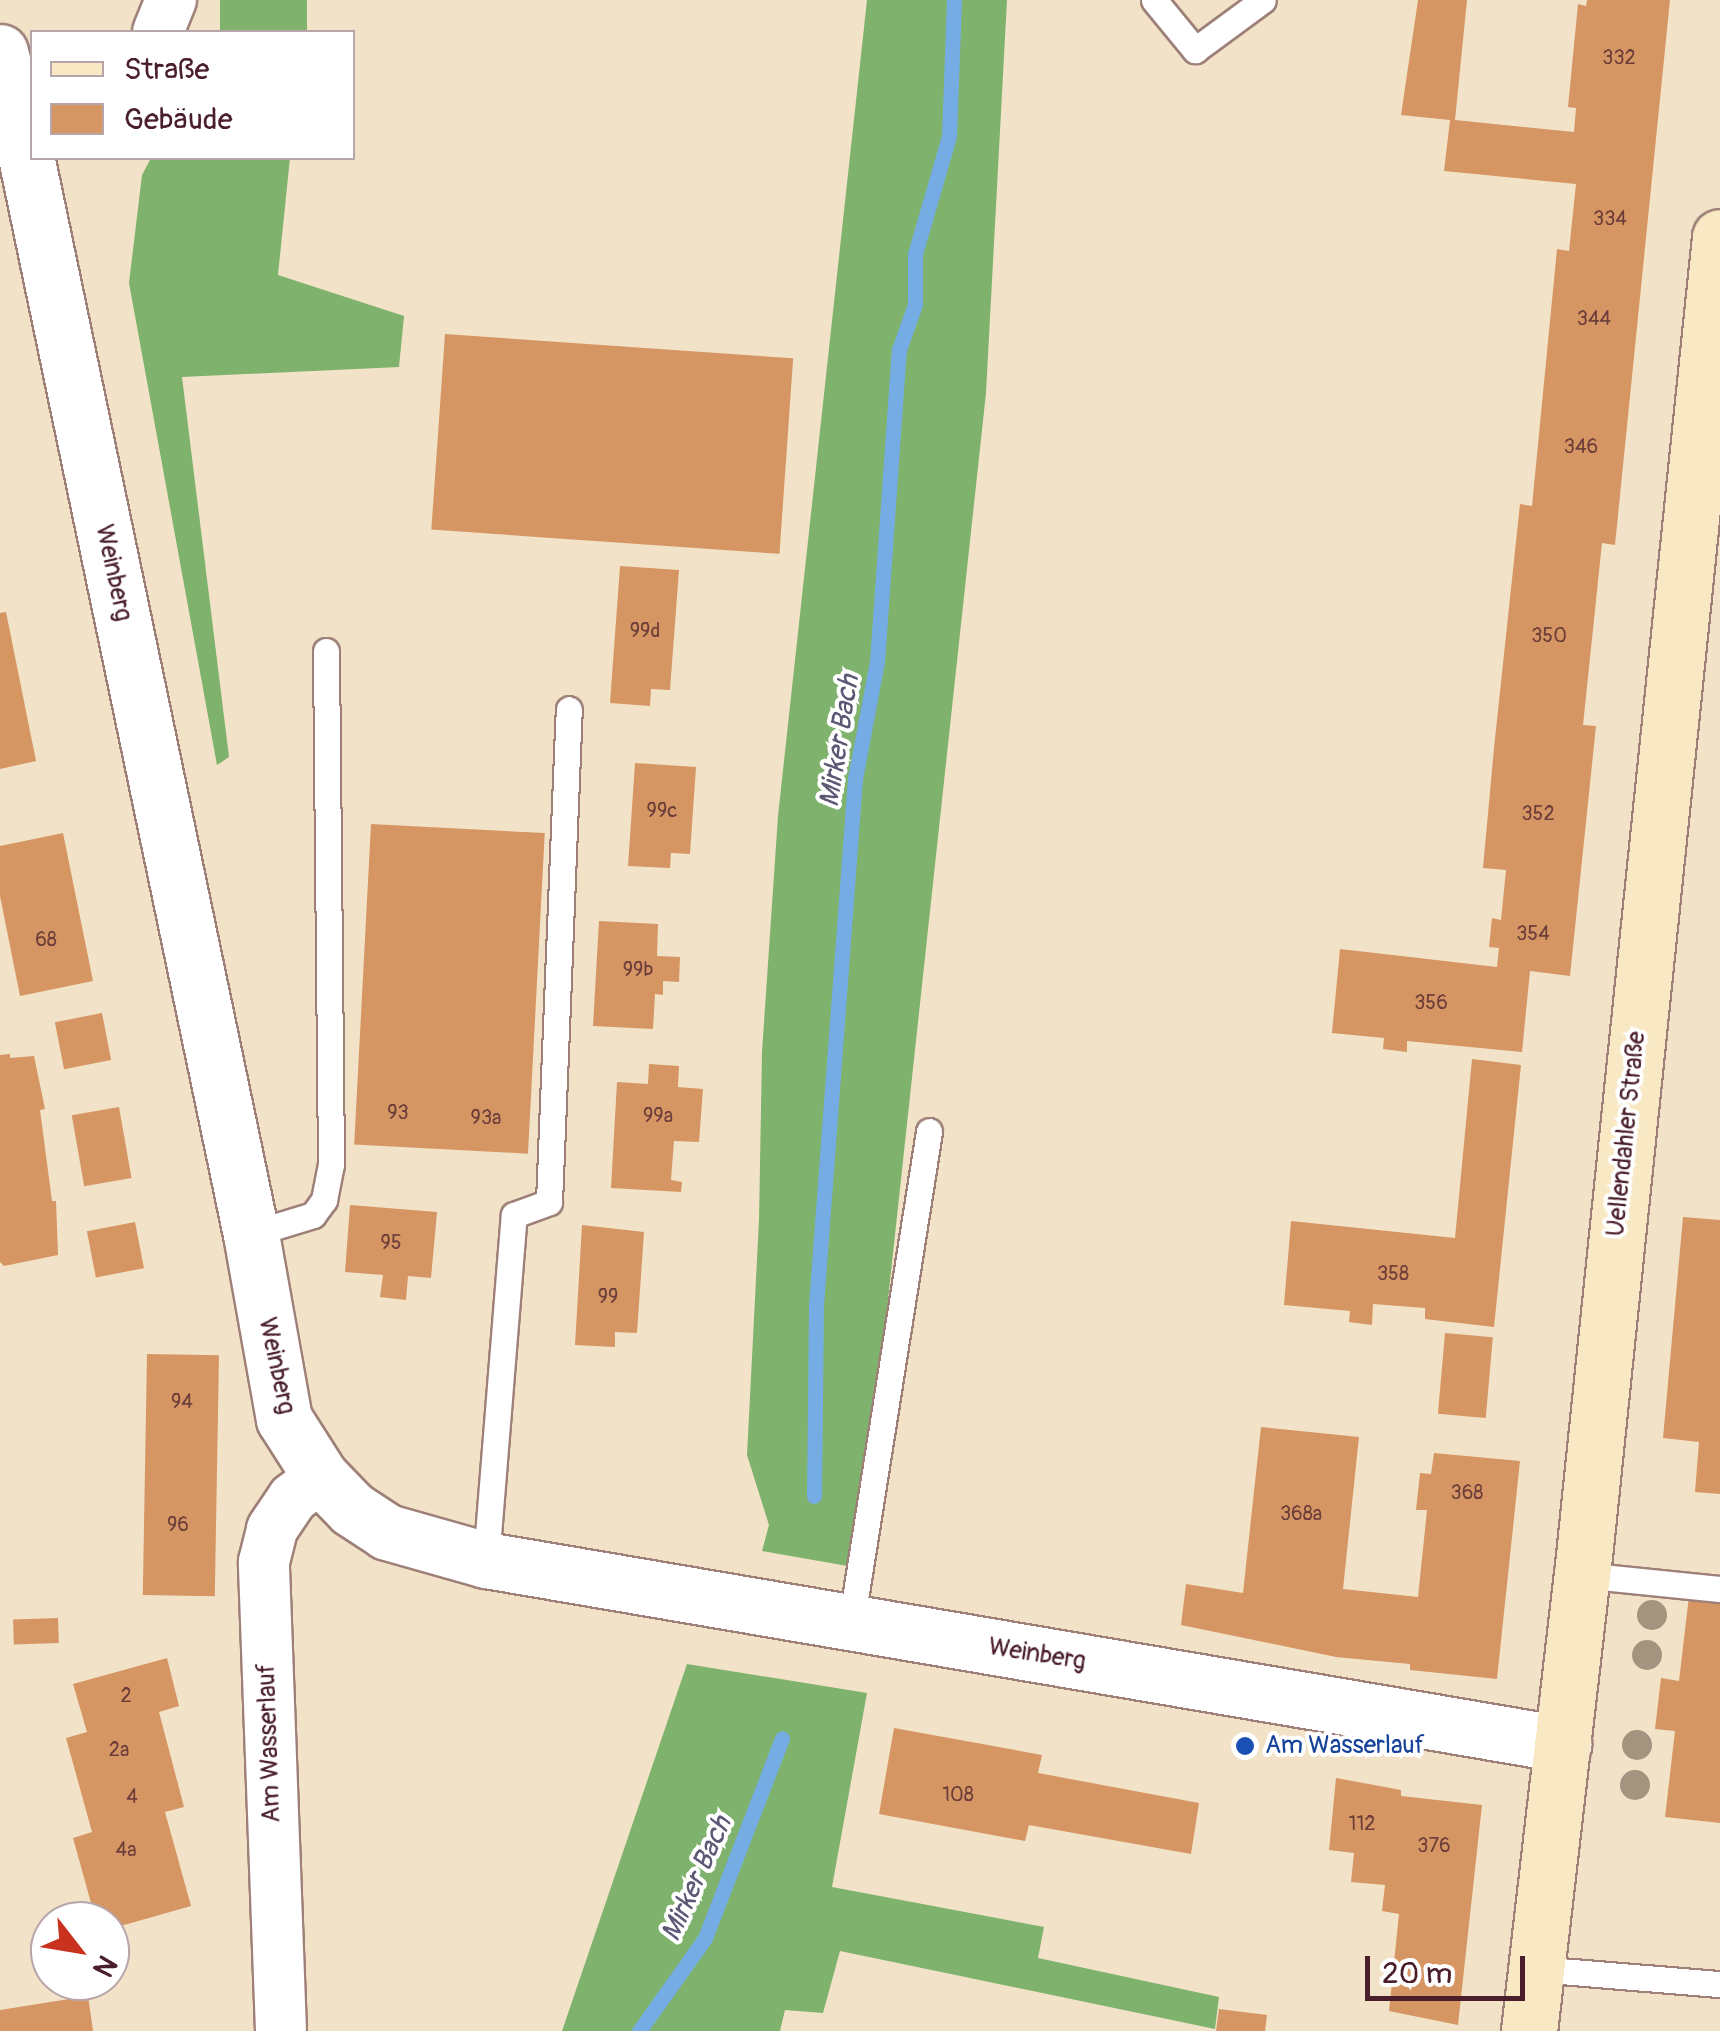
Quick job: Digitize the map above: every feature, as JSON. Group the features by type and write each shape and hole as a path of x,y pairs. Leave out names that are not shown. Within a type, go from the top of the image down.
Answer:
{"main road":[{"name":"Uellendahler Straße","path":"1529,2031 1693,586 1720,237"}],"street":[{"path":"159,30 171,0"},
{"name":"Weinberg","path":"0,52 28,140"},
{"name":"Weinberg","path":"32,160 252,1234 284,1418 321,1477 352,1509 387,1532 486,1560 1562,1744"},
{"name":"Am Wasserlauf","path":"281,2031 264,1562 272,1529 293,1498 321,1477"}],"lane":[{"path":"1154,0 1195,50 1263,0"},
{"path":"252,1234 313,1214 324,1200 330,1165 326,651"},
{"path":"486,1560 514,1216 549,1202 569,709"},
{"path":"851,1624 929,1131"},
{"path":"1582,1575 1720,1588"},
{"path":"1536,1970 1720,1984"}],"green space":[{"path":"220,0 307,0 307,30 220,30"},
{"path":"867,0 1007,0 986,393 859,1568 762,1551 769,1525 747,1455 759,1220 762,1052 778,816"},
{"path":"150,160 290,160 278,275 404,316 399,367 182,377 229,757 217,765 129,283 142,175"},
{"path":"687,1664 867,1693 832,1887 1044,1927 1038,1958 1219,1997 1215,2029 840,1951 823,2013 785,2010 780,2031 562,2031"}],"building":[{"path":"1418,0 1467,0 1455,120 1574,132 1576,108 1568,107 1578,4 1586,6 1587,0 1670,0 1615,545 1602,543 1583,725 1596,726 1570,976 1530,971 1522,1052 1407,1041 1407,1052 1383,1049 1384,1038 1332,1033 1340,949 1497,967 1499,948 1489,947 1492,918 1501,920 1506,870 1483,868 1494,748 1520,504 1532,506 1557,249 1569,251 1576,184 1444,171 1450,120 1401,115"},
{"path":"445,334 793,358 779,554 431,530"},
{"path":"620,566 679,570 670,690 651,689 650,706 610,703"},
{"path":"6,612 36,761 0,769 0,613"},
{"path":"635,763 696,767 690,854 671,853 670,868 628,866"},
{"path":"371,824 545,833 528,1154 354,1145"},
{"path":"63,833 93,981 20,996 0,896 0,846"},
{"path":"599,921 658,924 657,956 680,957 679,982 663,981 663,995 655,994 653,1029 593,1026"},
{"path":"102,1013 111,1060 64,1069 55,1022"},
{"path":"10,1054 10,1058 34,1056 45,1109 40,1110 52,1201 56,1201 58,1255 4,1266 0,1262 0,1055"},
{"path":"1472,1059 1521,1065 1494,1327 1425,1319 1425,1308 1373,1304 1372,1325 1349,1322 1350,1311 1284,1305 1291,1221 1455,1238"},
{"path":"649,1064 679,1066 678,1087 703,1089 699,1142 674,1141 671,1180 682,1182 681,1192 611,1188 617,1082 648,1084"},
{"path":"119,1107 132,1178 84,1186 72,1115"},
{"path":"350,1205 437,1212 431,1278 408,1276 406,1300 380,1297 383,1275 345,1272"},
{"path":"1683,1217 1720,1220 1720,1494 1695,1492 1699,1442 1663,1438"},
{"path":"135,1222 144,1268 96,1277 87,1231"},
{"path":"582,1225 644,1232 637,1333 615,1332 615,1347 575,1345"},
{"path":"1445,1333 1493,1337 1486,1418 1438,1414"},
{"path":"147,1354 219,1355 215,1596 143,1595"},
{"path":"1261,1427 1359,1437 1343,1589 1418,1597 1427,1510 1416,1510 1420,1473 1431,1474 1434,1453 1520,1461 1497,1679 1410,1670 1410,1664 1336,1657 1181,1625 1186,1584 1243,1593"},
{"path":"1689,1596 1720,1599 1720,1823 1665,1817 1675,1731 1655,1729 1661,1678 1679,1681"},
{"path":"58,1618 59,1643 14,1645 13,1620"},
{"path":"167,1658 179,1706 159,1712 184,1807 165,1812 191,1906 130,1923 130,1901 90,1901 73,1838 92,1832 66,1738 87,1732 73,1684"},
{"path":"894,1728 1042,1755 1038,1773 1199,1803 1191,1854 1029,1825 1025,1841 879,1814"},
{"path":"1336,1778 1401,1790 1401,1796 1482,1805 1458,2025 1389,2011 1399,1914 1382,1911 1385,1885 1351,1882 1354,1853 1329,1850"},
{"path":"57,2001 89,2001 93,2031 0,2031 0,2010"},
{"path":"1219,2009 1267,2015 1265,2031 1216,2031"}],"waterway":[{"name":"Mirker Bach","path":"814,1496 816,1305 855,779 877,662 899,350 915,304 915,254 949,136 954,0"},
{"name":"Mirker Bach","path":"639,2031 705,1938 782,1738"}],"place":[{"name":"Am Wasserlauf","path":"1245,1746"}]}
